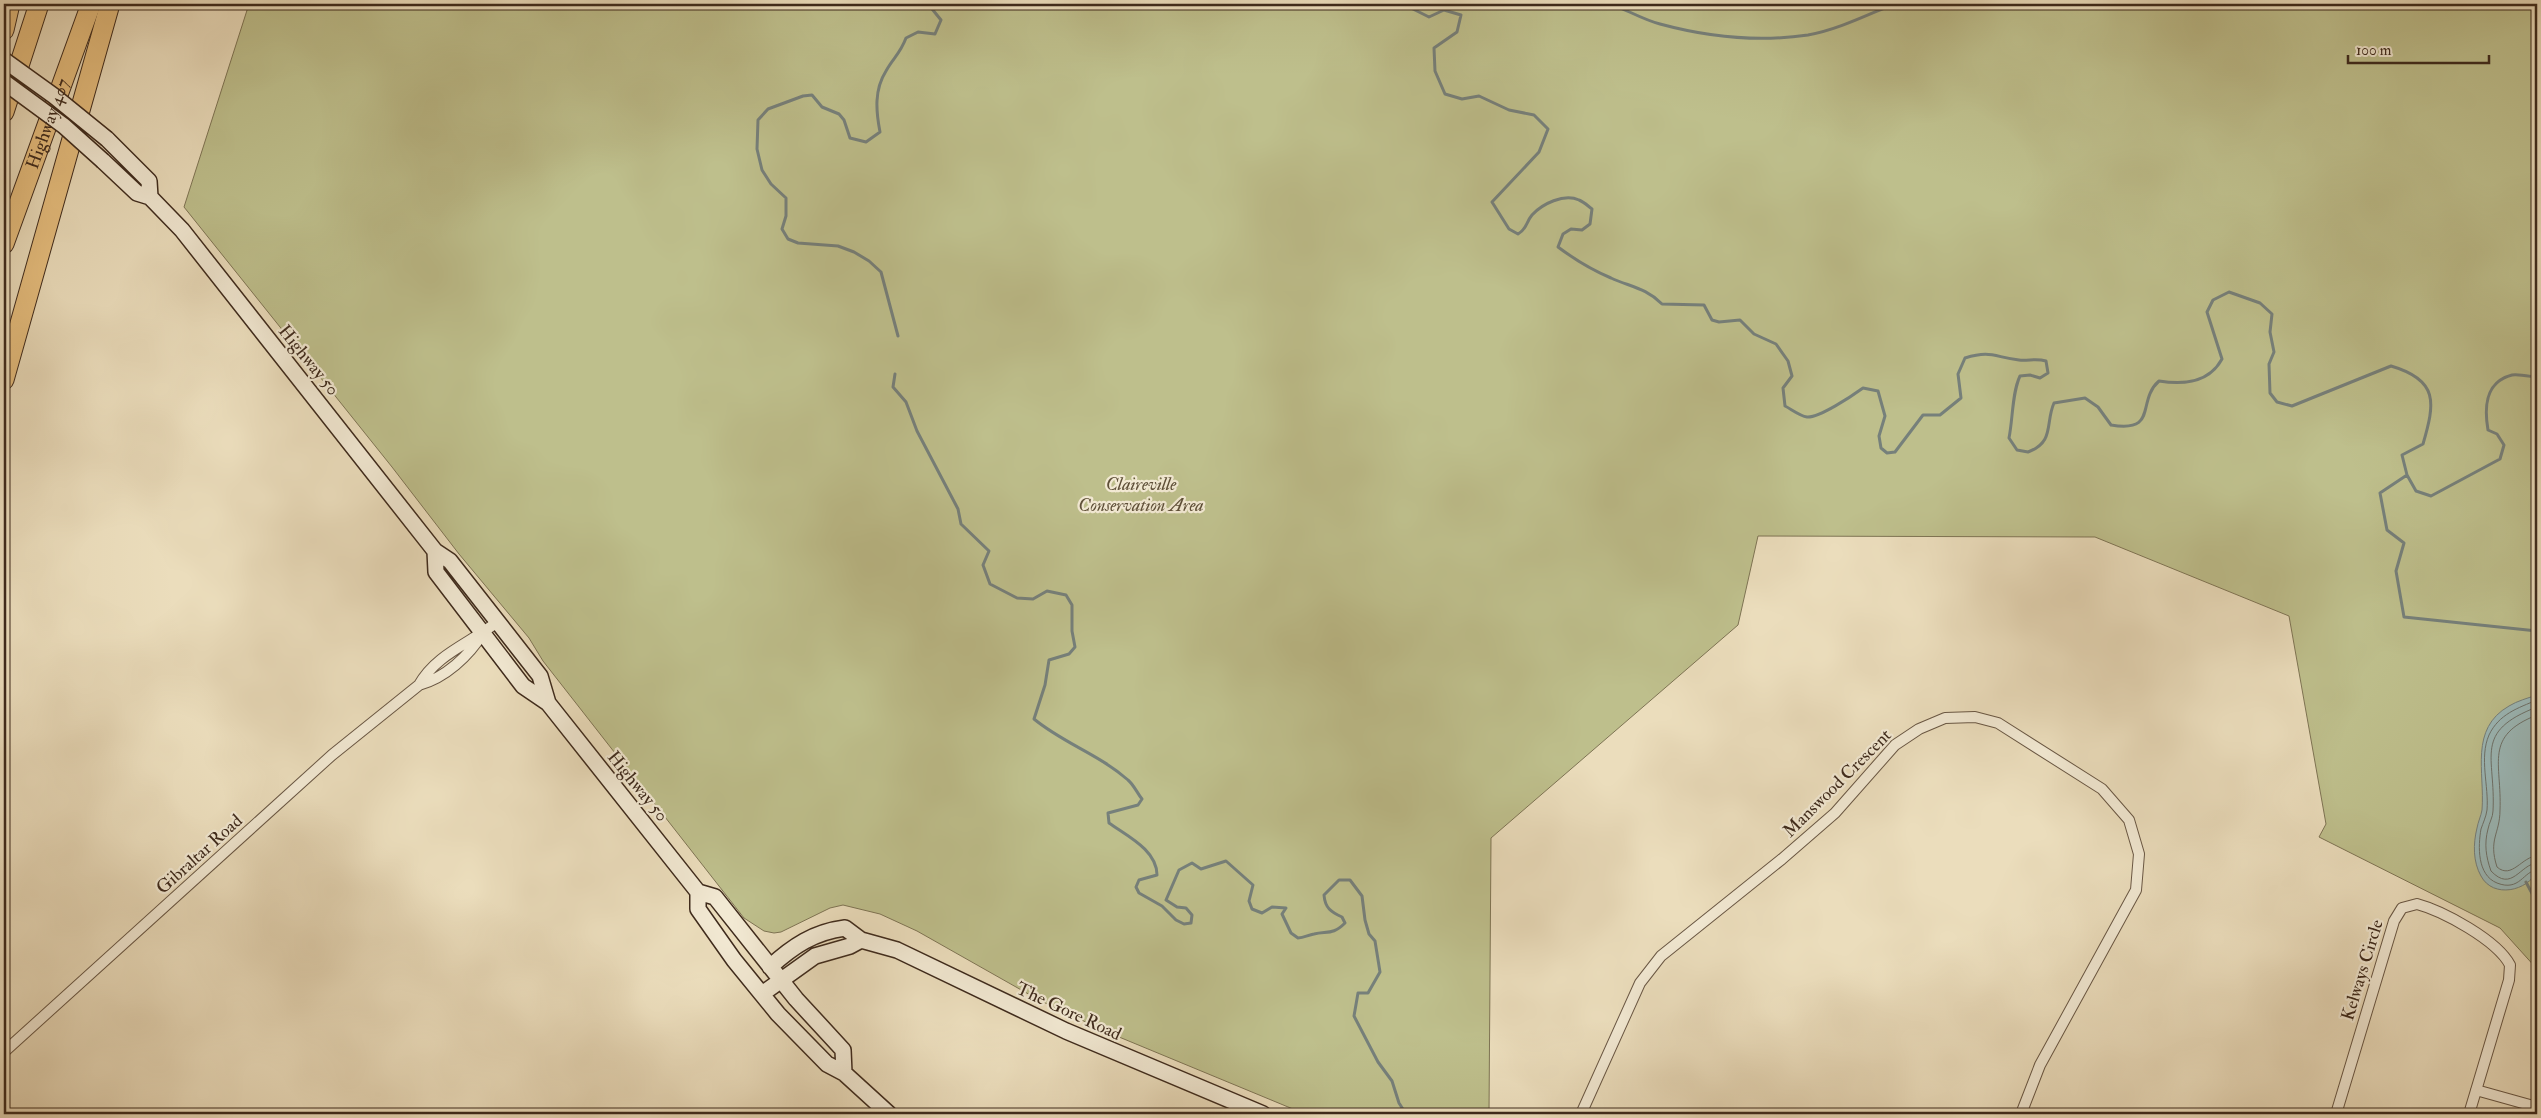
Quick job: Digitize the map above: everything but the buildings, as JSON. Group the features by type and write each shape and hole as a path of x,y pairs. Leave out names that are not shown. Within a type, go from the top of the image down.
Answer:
{"highway":[{"path":"4,30 10,4"},
{"path":"4,112 39,4"},
{"name":"Highway 407","path":"4,244 91,4"},
{"path":"4,380 110,4"}],"main road":[{"name":"Highway 50","path":"4,60 54,96 107,139 149,181 150,197"},
{"name":"Highway 50","path":"4,82 64,126 137,193 150,197 188,237 435,551 450,561 540,676 548,703"},
{"name":"Highway 50","path":"435,551 436,572 523,686 548,703 698,892 715,897 781,980 843,1050 844,1073"},
{"name":"Highway 50","path":"698,892 698,909 734,960 798,1036 827,1064 844,1073 889,1114"},
{"name":"The Gore Road","path":"770,966 796,945 823,932 845,928 861,940 897,950 1066,1031 1262,1114"},
{"path":"762,994 815,956 850,946 861,940"}],"street":[{"name":"Gibraltar Road","path":"4,1052 332,755 419,685 433,682 471,652 483,634 497,622"},
{"name":"Manswood Crescent","path":"1581,1114 1640,983 1661,956 1782,859 1835,813 1895,745 1919,729 1945,718 1975,717 1998,723 2102,789 2128,820 2139,854 2136,890 2040,1065 2021,1114"},
{"name":"Kelways Circle","path":"2336,1114 2394,921 2402,908 2409,904 2424,906 2469,929 2500,952 2510,965 2510,978 2469,1114"},
{"path":"2476,1090 2537,1107"}],"green space":[{"name":"Claireville Conservation Area","path":"249,4 2537,4 2537,969 2500,928 2319,837 2326,824 2289,616 2095,537 1758,536 1738,625 1491,838 1489,1114 1305,1114 1107,1032 1039,1000 917,931 880,914 843,905 830,908 781,932 764,931 744,918 543,661 529,638 459,554 392,467 184,207"}],"water":[{"path":"2537,695 2537,871 2533,878 2526,883 2510,890 2502,890 2486,883 2478,871 2474,853 2477,826 2482,810 2481,766 2484,739 2488,727 2496,716 2512,704"}],"waterway":[{"path":"898,336 881,272 869,261 854,252 838,246 798,243 788,239 782,229 786,216 786,198 771,184 762,170 757,149 758,120 768,109 803,96 812,95 822,107 839,114 844,120 850,138 866,142 880,132 877,108 879,86 906,38 918,32 935,34 941,20 928,4"},
{"path":"1403,4 1429,17 1444,10 1461,15 1457,32 1434,48 1435,71 1445,94 1462,99 1479,96 1509,110 1534,115 1548,129 1539,152 1492,202 1509,229 1518,234 1536,211 1554,201 1573,198 1583,202 1592,209 1590,224 1582,230 1571,229 1563,234 1558,247 1590,268 1644,291 1662,304 1704,305 1712,320 1719,322 1740,320 1754,334 1776,344 1788,361 1792,376 1783,388 1785,406 1801,415 1807,417 1819,414 1863,388 1878,391 1885,416 1879,436 1881,448 1887,453 1895,452 1923,415 1940,415 1961,398 1958,374 1965,358 1987,354 2019,360 2046,361 2048,373 2040,378 2030,375 2020,376 2017,383 2009,438 2017,450 2028,452 2042,443 2048,431 2054,403 2085,398 2098,407 2111,425 2126,426 2136,424 2141,420 2152,389 2159,381 2178,383 2195,380 2203,378 2217,367 2222,359 2207,312 2213,300 2229,292 2260,303 2272,314 2270,332 2274,352 2269,364 2270,393 2277,402 2292,406 2391,366 2418,378 2430,395 2430,416 2423,444 2402,455 2407,475 2416,491 2431,496 2500,459 2504,445 2497,434 2488,430 2486,413 2491,389 2503,378 2512,375 2535,377 2537,375"},
{"path":"1611,4 1660,24 1715,35 1753,38 1790,37 1819,33 1852,22 1894,4"},
{"path":"895,374 893,387 906,402 917,431 958,509 961,524 989,551 983,565 990,584 1017,598 1033,599 1047,591 1066,595 1072,605 1072,631 1075,647 1069,654 1049,660 1045,685 1034,719 1117,771 1130,782 1142,799 1138,805 1108,813 1109,823 1140,844 1147,851 1156,866 1157,875 1139,880 1136,887 1139,893 1162,906 1176,920 1184,924 1191,923 1192,915 1186,908 1177,907 1166,900 1179,870 1192,863 1201,869 1226,861 1253,885 1249,901 1252,909 1262,913 1272,907 1286,908 1282,914 1291,933 1300,938 1334,931 1345,923 1342,917 1327,906 1324,895 1339,880 1350,880 1362,896 1365,920 1369,934 1375,941 1380,972 1368,993 1358,993 1354,1016 1378,1062 1392,1081 1399,1103 1406,1114"},
{"path":"2407,475 2380,493 2387,530 2404,543 2396,571 2404,617 2537,631"},
{"path":"2526,882 2537,903"}]}
